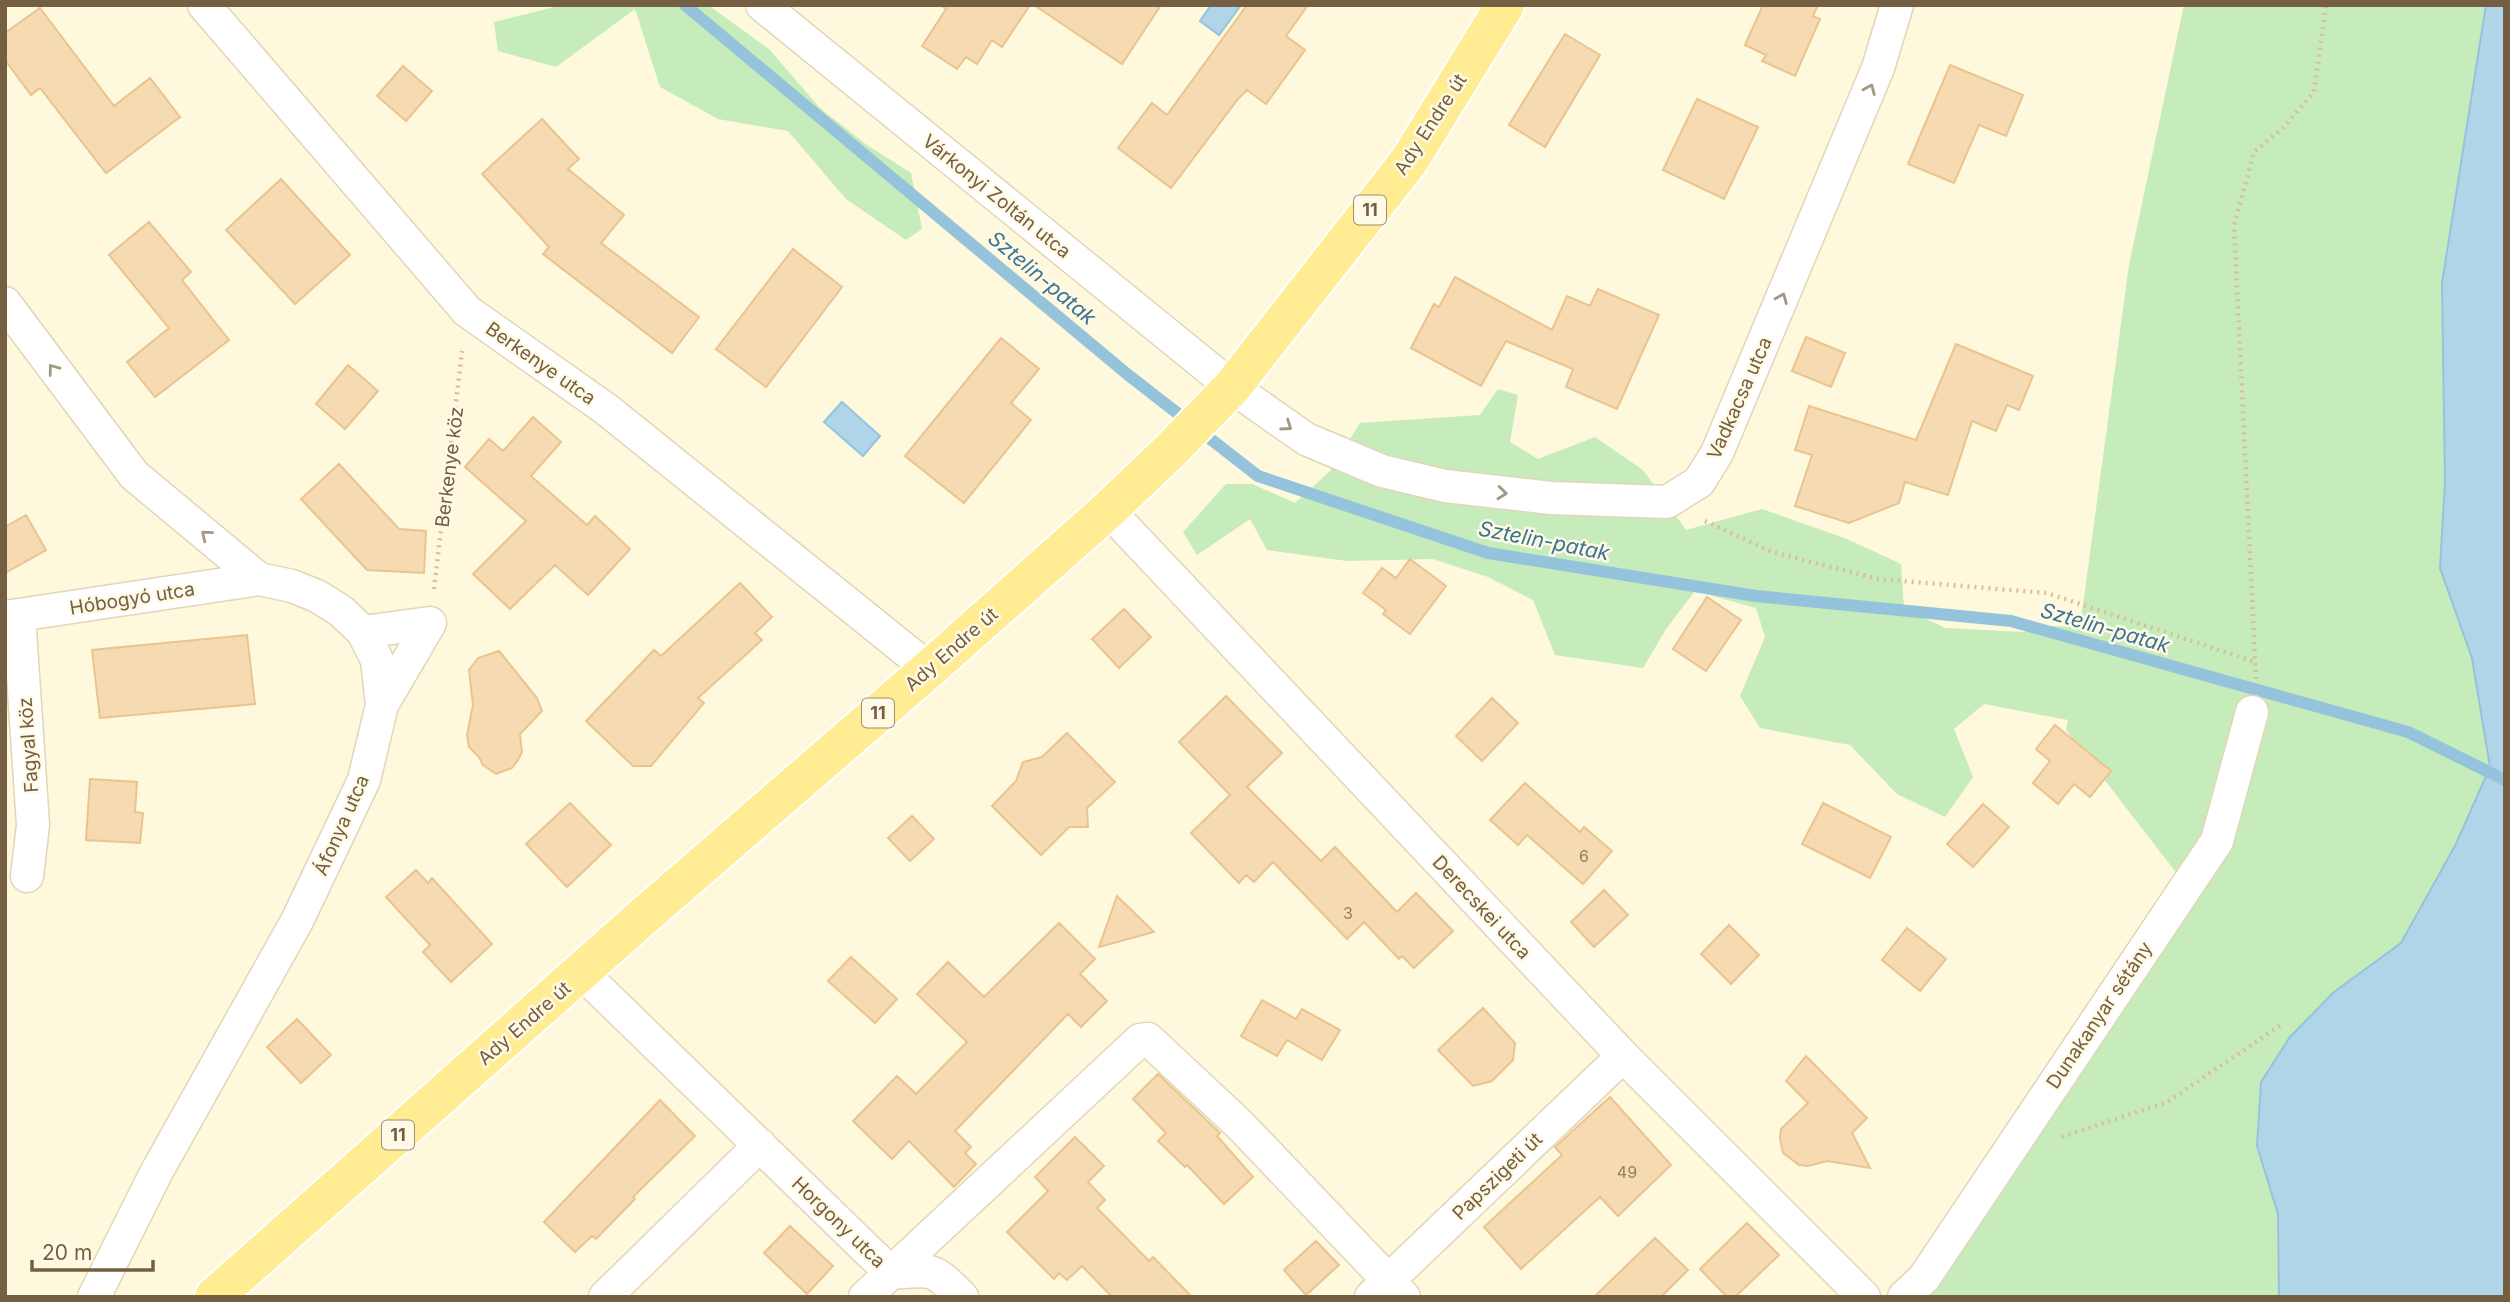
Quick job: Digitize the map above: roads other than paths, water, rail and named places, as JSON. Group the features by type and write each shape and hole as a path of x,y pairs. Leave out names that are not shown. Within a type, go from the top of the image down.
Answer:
{"main road":[{"name":"Ady Endre út","path":"214,1297 929,669 1108,510 1171,450 1224,395 1409,161 1505,5"}],"street":[{"name":"Berkenye utca","path":"204,5 467,311 606,409 929,669"},
{"name":"Várkonyi Zoltán utca","path":"762,5 1224,395"},
{"name":"Vadkacsa utca","path":"1224,395 1306,439 1381,471 1445,486 1525,495 1667,502 1699,482 1717,453 1878,68 1897,5"},
{"name":"Áfonya utca","path":"5,303 134,475 258,579 292,586 317,596 341,611 363,632 377,660 382,705 364,780 302,909 156,1173 94,1297"},
{"name":"Derecskei utca","path":"1108,510 1623,1056 1864,1297"},
{"name":"Hóbogyó utca","path":"12,616 258,579"},
{"name":"Fagyal köz","path":"12,616 17,760 33,825 27,876"},
{"path":"363,632 430,623 382,705"},
{"name":"Dunakanyar sétány","path":"1904,1297 1924,1278 2217,841 2252,712"},
{"name":"Horgony utca","path":"582,972 891,1273 929,1270 940,1276 962,1297"},
{"path":"865,1297 1140,1040 1148,1039 1240,1125 1388,1291"},
{"name":"Papszigeti út","path":"1388,1291 1623,1056"},
{"path":"604,1297 760,1145"}],"water":[{"path":"1211,5 1241,5 1219,35 1200,21"},
{"path":"2486,5 2505,5 2505,1297 2279,1297 2278,1214 2257,1146 2261,1082 2290,1037 2334,992 2401,943 2456,844 2490,767 2472,658 2440,568 2445,482 2442,283"},
{"path":"842,402 880,436 863,456 824,422"}],"waterway":[{"name":"Sztelin-patak","path":"685,5 1127,374 1258,476 1488,553 1756,596 2011,621 2408,732 2505,780"}]}
